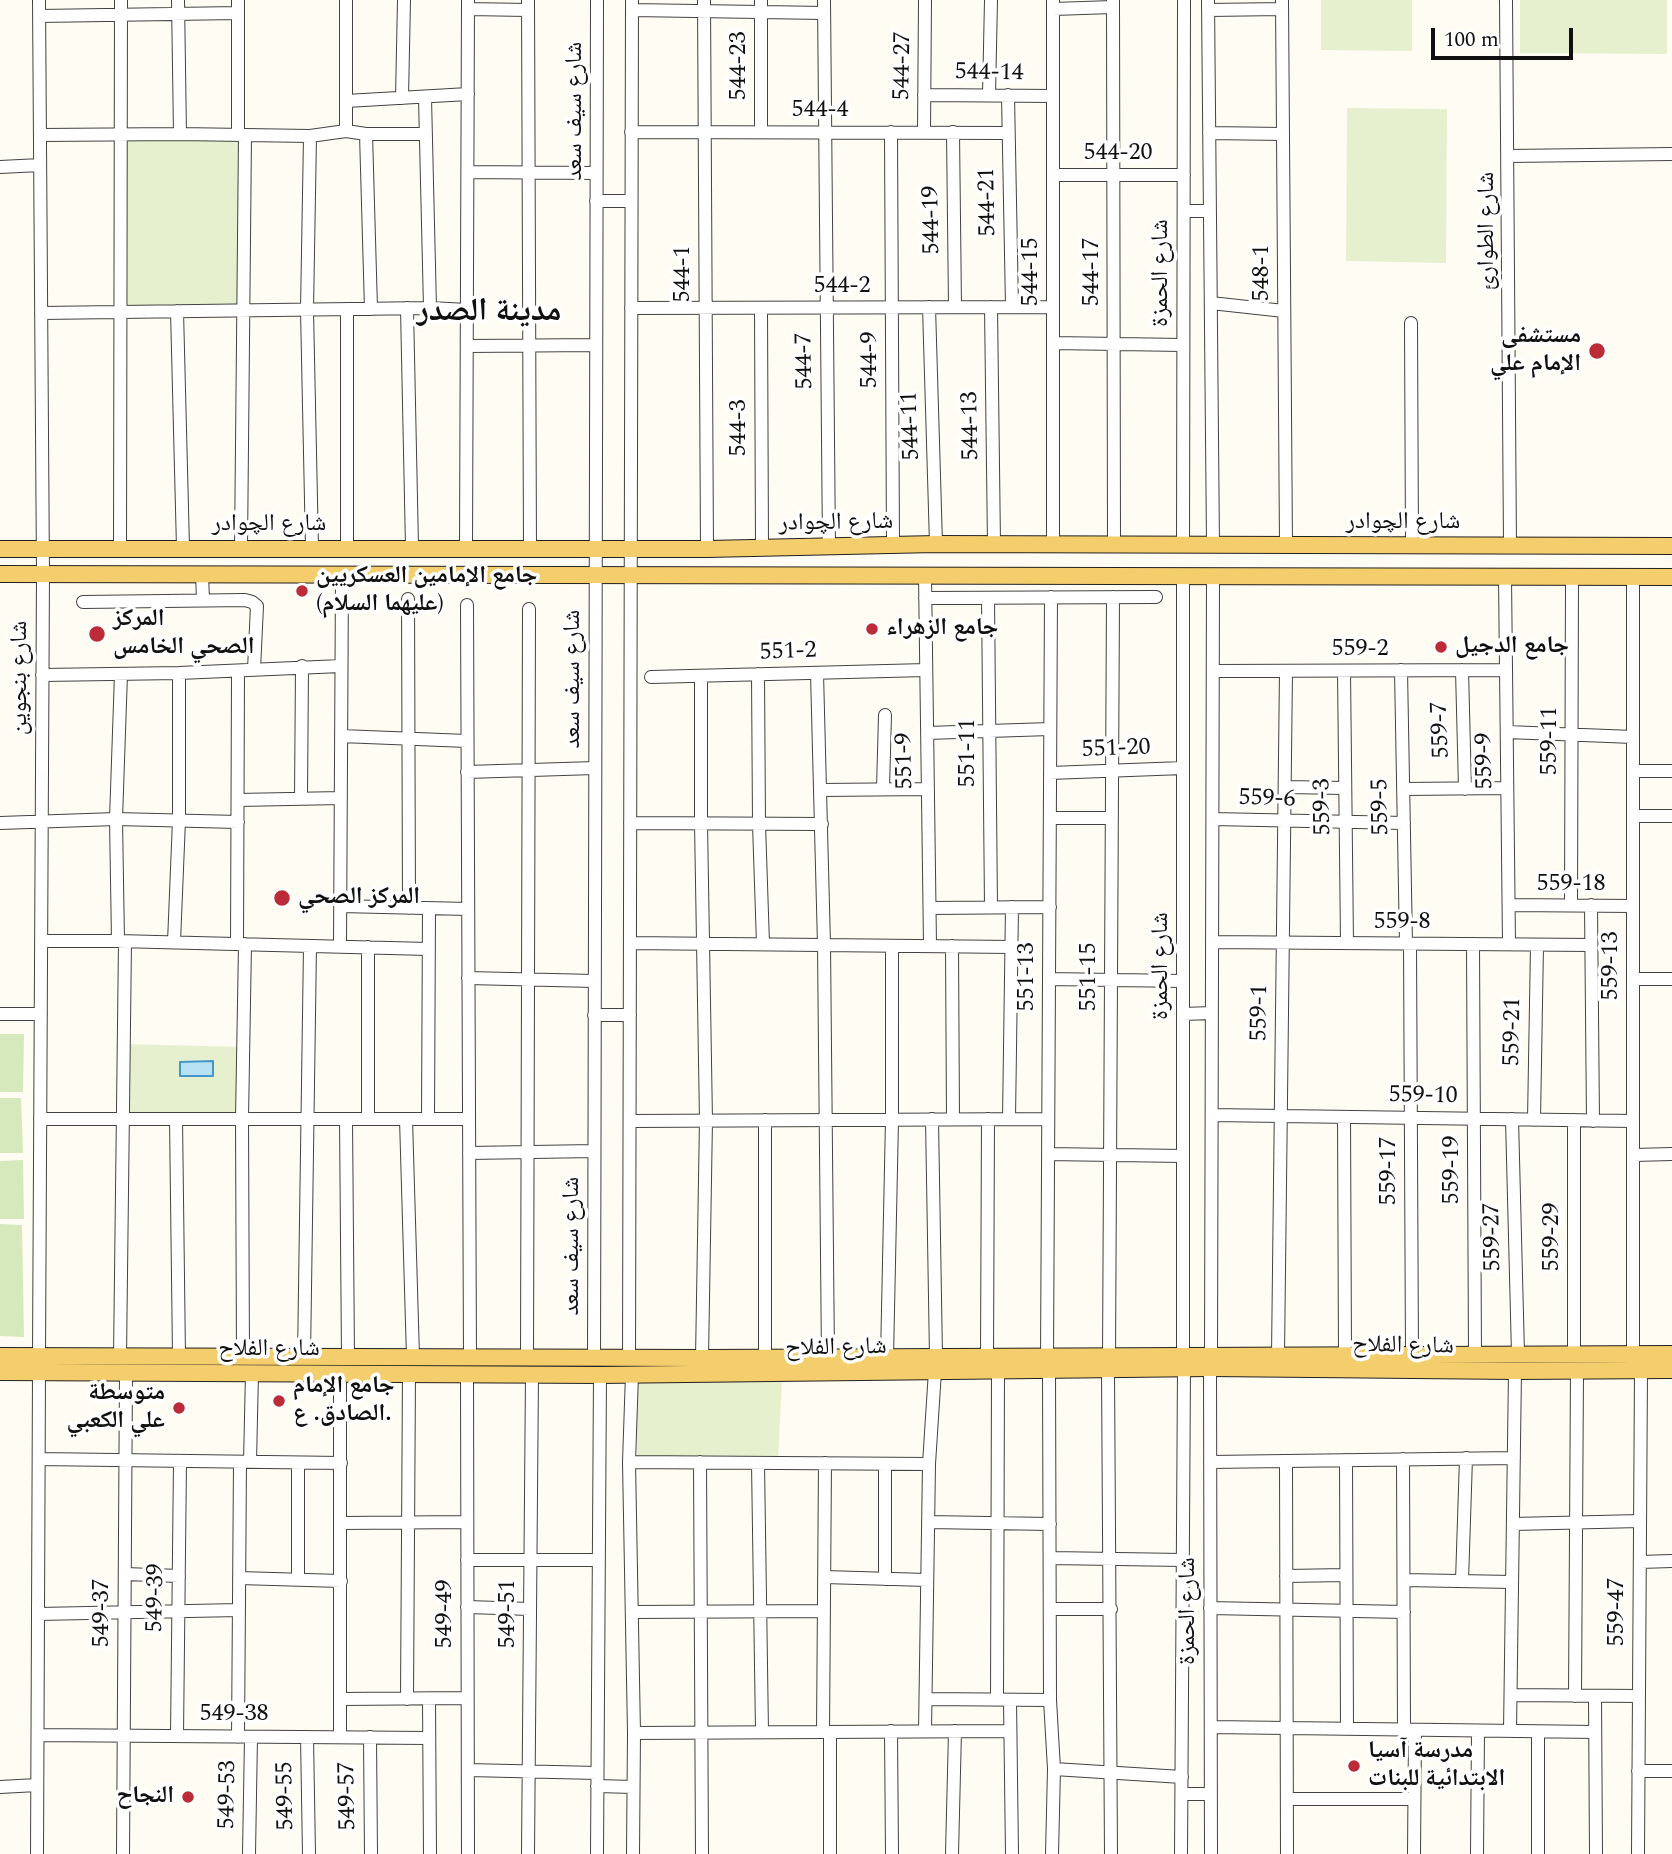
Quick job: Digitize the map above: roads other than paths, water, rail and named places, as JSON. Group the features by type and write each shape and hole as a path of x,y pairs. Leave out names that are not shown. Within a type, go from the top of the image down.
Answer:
{"main road":[{"name":"شارع الچوادر","path":"0,549 707,549 936,544 1672,546"},
{"path":"1432,546 1432,576"},
{"name":"شارع الچوادر","path":"0,574 1672,577"},
{"name":"شارع الفلاح","path":"1210,1362 1278,1355 1672,1354"},
{"name":"شارع الفلاح","path":"0,1356 39,1364 123,1364 252,1373 409,1373 527,1357 887,1357 998,1371 1048,1364 1183,1362 1515,1371 1672,1370"},
{"name":"شارع الفلاح","path":"123,1364 179,1357 413,1357 532,1374 600,1375 935,1364 987,1357 1048,1364"},
{"name":"شارع الفلاح","path":"0,1372 39,1364"}],"street":[{"name":"شارع بنجوين","path":"37,1854 43,574 39,0"},
{"path":"120,548 121,0"},
{"path":"178,0 180,134"},
{"path":"346,0 346,131"},
{"path":"402,98 404,0"},
{"name":"شارع سيف سعد","path":"594,1357 597,0"},
{"name":"544-27","path":"924,132 925,0"},
{"path":"989,95 991,0"},
{"name":"شارع الحمزة","path":"1183,546 1184,0"},
{"name":"شارع الطوارئ","path":"1506,0 1510,546"},
{"path":"466,548 468,4 528,5 530,549"},
{"path":"1053,5 1113,4"},
{"name":"544-17","path":"1113,4 1114,544"},
{"path":"1208,5 1282,4"},
{"name":"548-1","path":"1282,4 1286,546"},
{"path":"629,1357 632,5 824,7"},
{"name":"544-15","path":"1053,5 1053,544"},
{"name":"شارع الحمزة","path":"1208,5 1213,545"},
{"name":"544-1","path":"704,6 707,549"},
{"name":"544-23","path":"761,6 761,132"},
{"path":"39,16 178,14 238,7 242,135 240,548"},
{"name":"544-7","path":"824,7 829,547"},
{"path":"346,101 468,94"},
{"name":"544-14","path":"924,95 1053,96"},
{"name":"544-21","path":"1008,95 1012,307"},
{"path":"425,98 430,308"},
{"path":"40,135 310,136 346,131 366,134 426,134"},
{"name":"544-4","path":"631,132 1008,133"},
{"name":"544-9","path":"891,132 893,546"},
{"name":"544-19","path":"953,132 955,307"},
{"path":"1209,133 1283,134"},
{"path":"366,134 371,309"},
{"path":"310,136 307,310 312,548"},
{"path":"1508,156 1672,154"},
{"path":"0,167 40,165"},
{"path":"468,173 596,173"},
{"name":"544-20","path":"1053,175 1184,175"},
{"path":"596,201 631,201"},
{"path":"1184,211 1210,211"},
{"path":"1211,303 1284,311"},
{"name":"544-11","path":"929,307 936,544"},
{"name":"544-13","path":"991,307 994,545"},
{"name":"544-2","path":"631,308 1053,307"},
{"path":"41,313 407,308 467,310"},
{"path":"407,308 412,547"},
{"name":"544-3","path":"761,308 762,548"},
{"path":"347,309 347,548"},
{"path":"177,312 183,548"},
{"path":"1411,323 1412,546"},
{"path":"1053,343 1183,345"},
{"path":"467,346 596,345"},
{"path":"202,574 203,600"},
{"path":"340,946 342,575"},
{"name":"551-9","path":"925,576 930,945"},
{"name":"شارع الحمزة","path":"1181,1854 1183,576"},
{"name":"شارع الحمزة","path":"1211,1854 1213,576"},
{"name":"559-9","path":"1505,577 1509,944"},
{"name":"559-11","path":"1572,577 1572,905"},
{"name":"559-13","path":"1633,577 1633,1354"},
{"name":"551-13","path":"1051,597 1048,1364 1050,1700 1054,1769 1052,1854"},
{"name":"551-15","path":"1111,1854 1108,1363 1113,597"},
{"path":"925,598 1156,597"},
{"path":"408,598 409,908"},
{"name":"551-11","path":"988,598 991,907"},
{"path":"83,602 245,600 257,606 254,669"},
{"name":"549-49","path":"467,605 468,1854"},
{"path":"527,1357 529,609"},
{"path":"301,797 302,666"},
{"path":"42,675 179,673 341,666"},
{"name":"551-2","path":"652,677 926,670"},
{"name":"559-5","path":"1401,670 1408,944"},
{"name":"559-7","path":"1462,670 1465,789"},
{"name":"559-2","path":"1213,671 1506,670"},
{"path":"238,671 243,1357"},
{"name":"559-1","path":"1278,1355 1286,671"},
{"name":"559-3","path":"1344,671 1347,943"},
{"path":"174,942 179,820 179,673"},
{"path":"817,673 824,945 828,1358"},
{"name":"549-37","path":"121,674 116,819 122,941 125,1460 123,1854"},
{"path":"758,674 763,944"},
{"path":"701,676 706,1120 702,1358"},
{"path":"883,789 885,715"},
{"path":"927,733 1051,729"},
{"path":"1507,732 1633,737"},
{"path":"341,736 467,741"},
{"path":"467,772 595,768"},
{"name":"551-20","path":"1050,773 1183,768"},
{"path":"1633,771 1672,771"},
{"path":"1285,787 1345,788"},
{"path":"1403,789 1507,788"},
{"path":"821,790 928,789"},
{"path":"238,800 341,798"},
{"path":"1633,817 1672,816"},
{"path":"1050,818 1112,818"},
{"path":"0,823 116,819 238,822"},
{"name":"559-6","path":"1213,819 1404,823"},
{"path":"630,823 822,824"},
{"name":"559-18","path":"1509,905 1633,906"},
{"path":"1591,905 1592,1121"},
{"path":"340,906 468,908"},
{"path":"1009,1119 1012,907"},
{"path":"929,908 1049,907"},
{"path":"428,1119 429,909"},
{"path":"41,941 428,949"},
{"name":"559-8","path":"1212,942 1591,945"},
{"path":"630,943 1012,947"},
{"name":"559-17","path":"1408,944 1412,1356"},
{"name":"559-19","path":"1473,944 1475,1354"},
{"name":"559-21","path":"1534,1120 1537,945"},
{"path":"304,1357 310,946"},
{"path":"887,1357 892,1120 892,946"},
{"path":"952,946 953,1119"},
{"path":"368,947 368,1119"},
{"path":"468,978 594,981"},
{"path":"1049,979 1183,981"},
{"path":"1633,979 1672,979"},
{"path":"1183,1014 1212,1013"},
{"path":"0,1014 41,1014"},
{"path":"594,1015 630,1015"},
{"name":"559-10","path":"1212,1115 1633,1121"},
{"path":"1345,1117 1345,1355"},
{"path":"40,1119 469,1119"},
{"path":"176,1119 179,1357"},
{"path":"346,1119 348,1357"},
{"path":"406,1119 413,1357"},
{"path":"925,1731 929,1464 935,1364 932,1119"},
{"path":"987,1357 988,1119"},
{"path":"630,1121 1048,1119"},
{"name":"559-27","path":"1511,1119 1518,1354"},
{"path":"765,1120 765,1358"},
{"name":"559-29","path":"1574,1120 1574,1354"},
{"path":"469,1153 594,1151"},
{"path":"1048,1154 1183,1156"},
{"path":"1633,1155 1672,1154"},
{"name":"559-47","path":"1638,1854 1641,1370"},
{"path":"998,1371 998,1524 1004,1699 1010,1731 1012,1854"},
{"path":"1510,1731 1515,1371"},
{"path":"1574,1696 1577,1371"},
{"name":"549-53","path":"248,1854 239,1578 252,1373"},
{"path":"340,1373 340,1737"},
{"path":"407,1699 409,1373"},
{"name":"549-51","path":"528,1854 532,1374"},
{"path":"632,1374 629,1462 634,1733 633,1854"},
{"path":"597,1854 600,1375"},
{"path":"1462,1581 1466,1458"},
{"path":"1210,1462 1514,1458"},
{"path":"39,1459 341,1463"},
{"path":"1346,1460 1347,1729"},
{"path":"1403,1460 1404,1612 1414,1800 1414,1854"},
{"name":"549-39","path":"177,1736 180,1461"},
{"path":"1286,1461 1287,1854"},
{"path":"298,1462 298,1580"},
{"path":"629,1462 929,1464"},
{"path":"700,1462 702,1854"},
{"path":"758,1463 762,1732"},
{"path":"825,1463 824,1611 830,1854"},
{"path":"884,1464 885,1579"},
{"path":"1513,1524 1640,1521"},
{"path":"341,1523 467,1522"},
{"path":"928,1522 1050,1524"},
{"path":"1050,1558 1183,1560"},
{"path":"467,1560 597,1560"},
{"path":"1640,1562 1672,1561"},
{"path":"125,1574 178,1576"},
{"path":"1286,1576 1346,1575"},
{"path":"824,1577 928,1580"},
{"path":"239,1578 341,1580"},
{"path":"1404,1580 1512,1582"},
{"path":"467,1607 530,1609"},
{"path":"1210,1608 1404,1612"},
{"path":"1050,1609 1111,1609"},
{"path":"38,1614 239,1610"},
{"path":"632,1612 824,1611"},
{"path":"1511,1695 1639,1696"},
{"path":"1595,1696 1597,1854"},
{"path":"340,1699 467,1698"},
{"path":"429,1699 430,1854"},
{"path":"926,1699 1050,1700"},
{"path":"1211,1727 1595,1732"},
{"path":"891,1731 892,1854"},
{"path":"952,1854 955,1731"},
{"path":"634,1733 1010,1731"},
{"path":"1477,1854 1478,1731"},
{"path":"1538,1732 1538,1854"},
{"name":"549-38","path":"37,1735 429,1738"},
{"name":"549-55","path":"307,1737 309,1854"},
{"name":"549-57","path":"369,1737 371,1854"},
{"path":"1054,1769 1182,1777"},
{"path":"468,1770 529,1771 597,1779 633,1787"},
{"path":"1639,1771 1672,1771"},
{"path":"0,1787 37,1785"},
{"path":"1182,1794 1211,1794"},
{"path":"1287,1799 1414,1800"}],"water":[{"path":"213,1061 213,1076 180,1076 180,1062"}],"place":[{"name":"مستشفى الإمام علي","path":"1597,351"},
{"name":"جامع الإمامين العسكريين (عليهما السلام)","path":"302,591"},
{"name":"جامع الزهراء","path":"872,629"},
{"name":"المركز الصحي الخامس","path":"97,634"},
{"name":"جامع الدجيل","path":"1441,647"},
{"name":"المركز الصحي","path":"282,898"},
{"name":"جامع الإمام الصادق. ع.","path":"279,1401"},
{"name":"متوسطة علي الكعبي","path":"179,1408"},
{"name":"مدرسة آسيا الابتدائية للبنات","path":"1354,1766"},
{"name":"النجاح","path":"188,1797"}],"district":[{"name":"مدينة الصدر","path":"489,314"}]}
